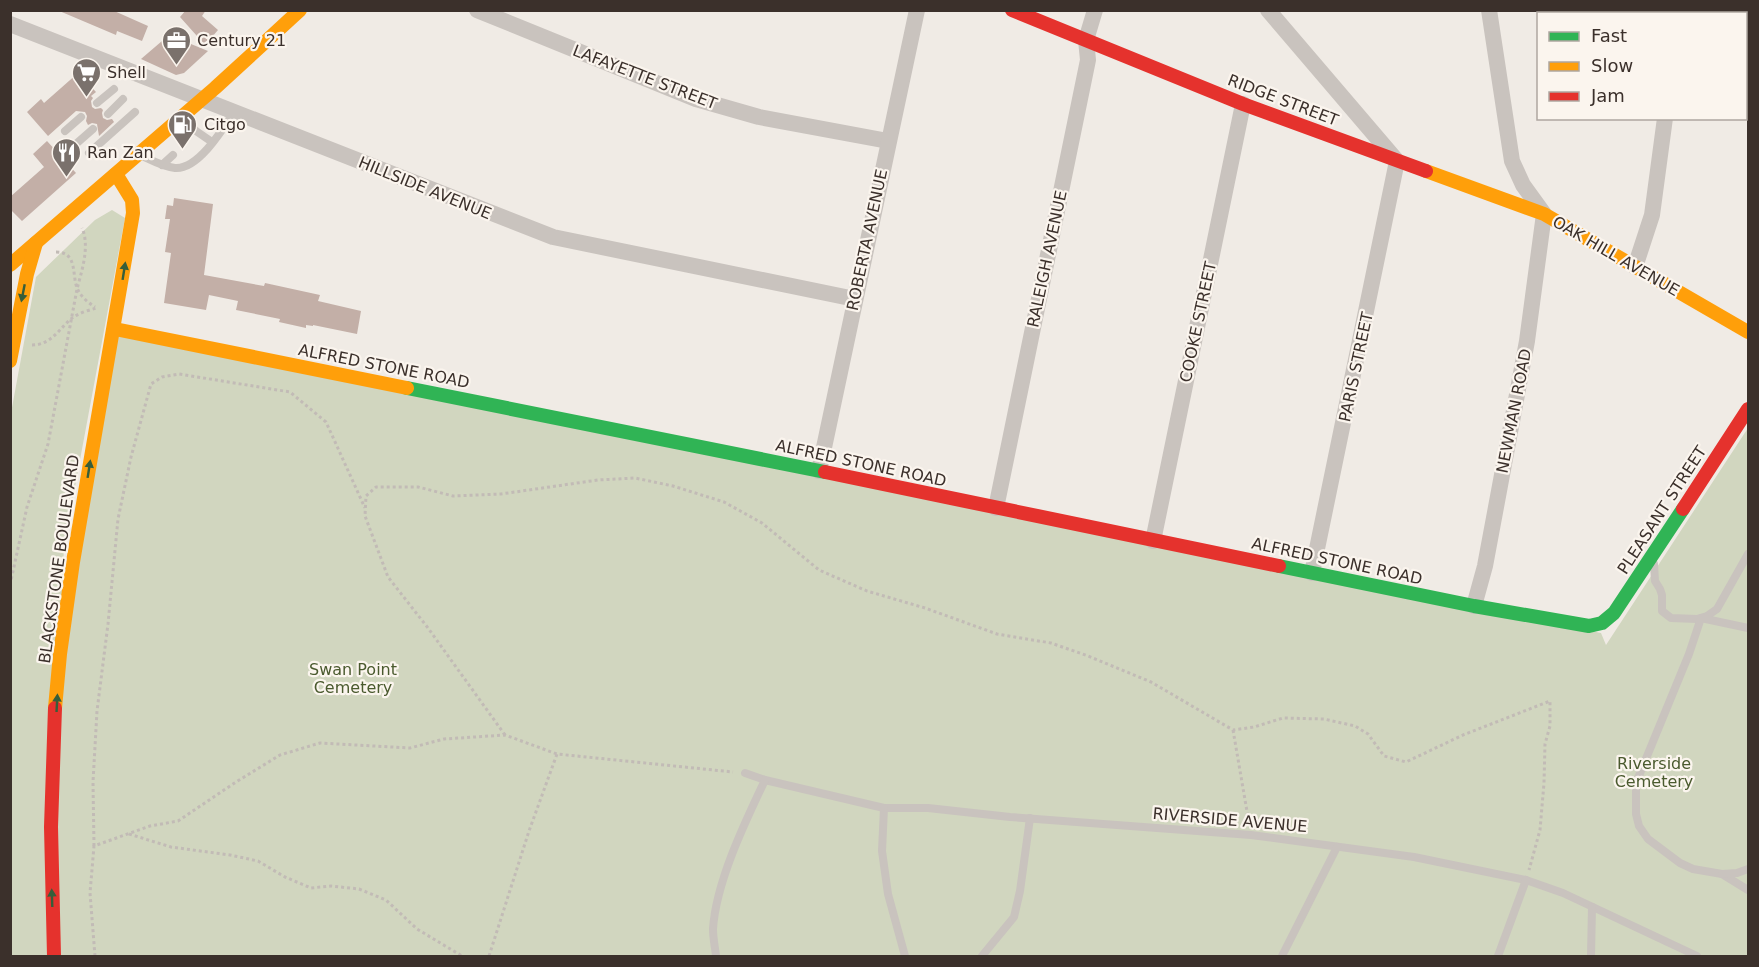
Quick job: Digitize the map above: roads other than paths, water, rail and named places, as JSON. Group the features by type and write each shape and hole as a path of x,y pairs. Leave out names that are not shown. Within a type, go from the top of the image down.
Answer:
{"street":[{"path":"10,265 139,155 300,10"},
{"name":"LAFAYETTE STREET","path":"477,10 696,99 759,117 888,141"},
{"name":"ROBERTA AVENUE","path":"819,471 917,10"},
{"name":"RIDGE STREET","path":"1012,10 1243,104 1544,214"},
{"name":"RALEIGH AVENUE","path":"996,508 1088,60 1086,40 1095,10"},
{"path":"1268,10 1397,161"},
{"name":"OAK HILL AVENUE","path":"1489,10 1512,161 1523,185 1544,214 1749,332"},
{"name":"HILLSIDE AVENUE","path":"10,24 553,237 855,299"},
{"name":"COOKE STREET","path":"1152,541 1243,104"},
{"path":"1635,267 1652,216 1665,120"},
{"name":"PARIS STREET","path":"1312,573 1397,161"},
{"name":"BLACKSTONE BOULEVARD","path":"54,957 51,807 65,613 133,213 130,196 116,174"},
{"name":"NEWMAN ROAD","path":"1474,606 1485,566 1527,342 1544,214"},
{"path":"10,361 16,341 27,274 36,243"},
{"name":"ALFRED STONE ROAD","path":"115,329 1474,606 1579,626 1600,625"},
{"name":"PLEASANT STREET","path":"1600,625 1609,620 1617,609 1749,409"}],"lane":[{"path":"97,103 114,89"},
{"path":"108,114 123,99"},
{"path":"89,153 135,112"},
{"path":"139,155 162,165 183,167 196,160 234,112"},
{"path":"65,131 81,117"},
{"path":"181,117 195,135 212,142"},
{"path":"77,143 93,129"},
{"path":"162,165 173,155"},
{"path":"1653,554 1655,581 1660,588 1662,610 1671,618 1701,618 1749,628"},
{"path":"1749,554 1717,609 1701,618 1689,654 1636,783 1635,805 1639,826 1648,839 1680,863 1693,869 1729,875 1749,869"},
{"name":"RIVERSIDE AVENUE","path":"745,773 765,780 884,808 928,808 1251,835 1414,857 1526,880 1563,892 1697,957"},
{"path":"716,957 713,929 719,895 743,826 765,780"},
{"path":"884,808 882,851 888,894 905,957"},
{"path":"982,957 1014,917 1030,818"},
{"path":"1282,957 1337,847"},
{"path":"1722,874 1749,890"},
{"path":"1498,957 1526,880"},
{"path":"1591,957 1592,907"}],"place":[{"name":"Century 21","path":"176,66"},
{"name":"Shell","path":"86,98"},
{"name":"Citgo","path":"183,150"},
{"name":"Ran Zan","path":"66,178"}],"park label":[{"name":"Swan Point Cemetery","path":"353,678"},
{"name":"Riverside Cemetery","path":"1654,772"}]}
